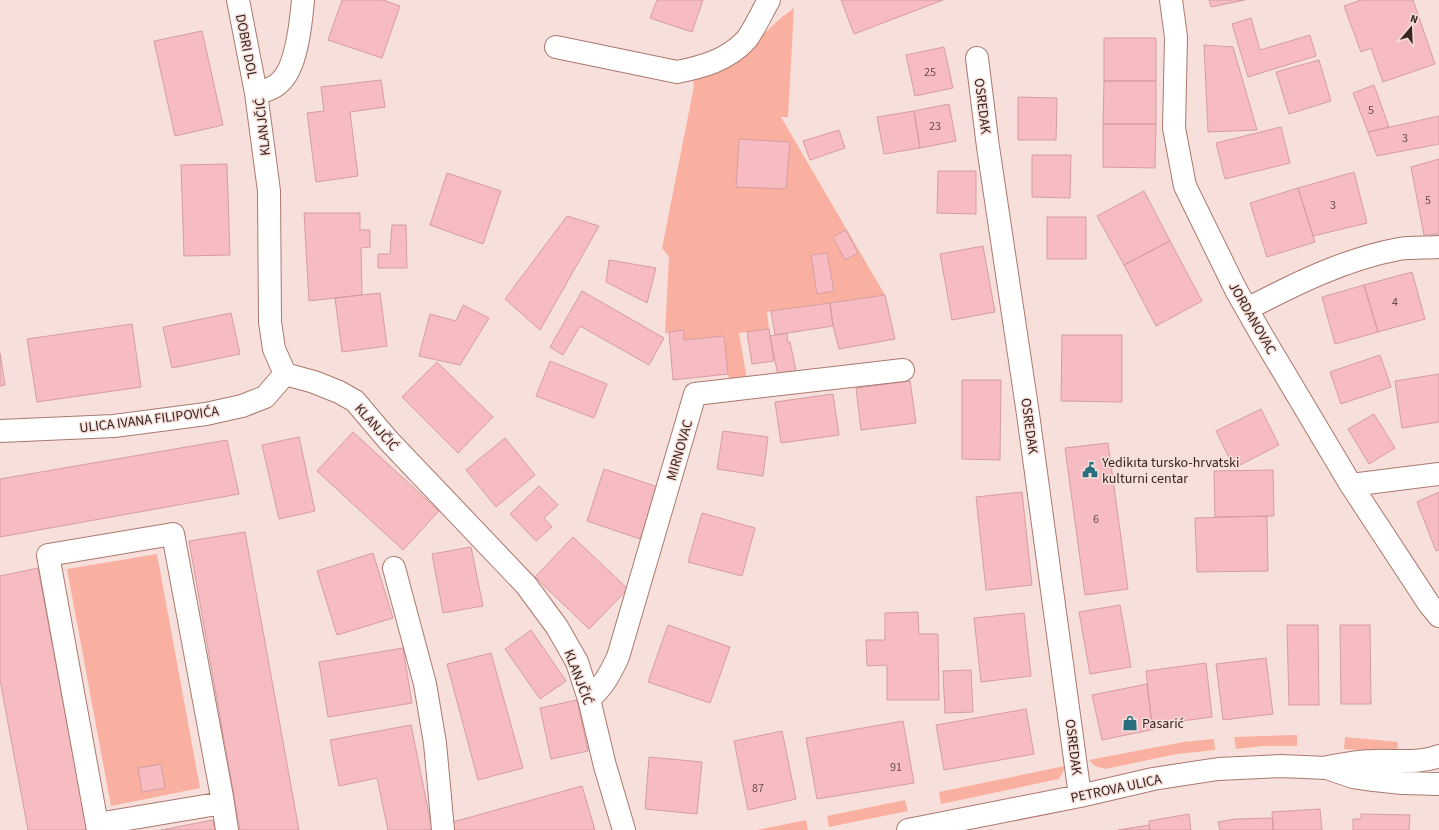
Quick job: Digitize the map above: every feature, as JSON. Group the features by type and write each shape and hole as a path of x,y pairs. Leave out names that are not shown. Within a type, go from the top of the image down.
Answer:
{"street":[{"name":"DOBRI DOL","path":"238,0 256,93"},
{"name":"KLANJČIĆ","path":"303,0 300,31 296,50 287,73 280,83 269,90 256,93 269,191 270,322 274,349 286,374 314,382 339,392 355,402 388,440 526,585 557,627 577,662 589,699 624,830"},
{"path":"556,47 677,72 692,69 713,63 731,53 747,40 769,0"},
{"name":"JORDANOVAC","path":"1171,0 1176,37 1174,128 1185,186 1236,290 1351,485 1434,610 1439,626"},
{"name":"OSREDAK","path":"977,58 988,147 1030,430 1080,796"},
{"path":"1247,309 1330,270 1361,258 1401,249 1439,247"},
{"name":"MIRNOVAC","path":"589,699 599,690 608,678 618,657 696,394 903,370"},
{"name":"ULICA IVANA FILIPOVIĆA","path":"0,431 114,426 206,414 242,406 265,397 286,374"},
{"path":"1351,485 1439,474"},
{"path":"223,803 98,827 48,555 173,534 223,803 227,830"},
{"path":"394,568 425,684 435,743 443,830"},
{"name":"PETROVA ULICA","path":"1327,768 1353,762 1376,760 1404,762 1432,759 1439,756"},
{"name":"PETROVA ULICA","path":"908,830 1080,796 1152,779 1218,769 1282,766 1327,768 1353,776 1374,780 1402,783 1439,784"}],"shaded area":[{"path":"794,8 788,117 781,117 885,295 767,312 769,329 739,333 747,380 730,382 724,336 684,340 683,330 665,334 669,257 662,248 694,86 692,77 738,57"},
{"path":"157,554 200,788 111,806 67,569"},
{"path":"1297,735 1297,746 1263,746 1236,749 1234,737"},
{"path":"1345,737 1398,742 1397,752 1344,749"},
{"path":"1214,739 1215,750 1177,754 1105,769 1095,766 1089,760 1183,742"},
{"path":"1065,766 1059,779 941,804 939,792"},
{"path":"905,800 908,811 829,827 827,816"},
{"path":"806,820 808,830 757,830"}],"building":[{"path":"342,0 383,0 400,6 382,58 328,40"},
{"path":"657,0 703,0 692,32 650,18"},
{"path":"841,0 943,0 854,34"},
{"path":"1209,0 1245,0 1211,7"},
{"path":"1361,0 1413,0 1435,64 1383,82 1371,48 1361,52 1344,6"},
{"path":"1251,18 1260,50 1310,35 1316,56 1248,77 1232,24"},
{"path":"202,31 223,125 175,136 154,41"},
{"path":"1104,38 1156,38 1156,81 1104,81"},
{"path":"1204,45 1233,47 1257,130 1208,132"},
{"path":"944,47 953,88 915,96 906,55"},
{"path":"1319,60 1331,101 1289,114 1276,72"},
{"path":"381,80 385,107 350,112 358,176 316,182 307,113 324,111 321,87"},
{"path":"1104,81 1156,81 1156,124 1103,124"},
{"path":"1374,85 1389,127 1368,132 1353,93"},
{"path":"1018,97 1057,98 1056,140 1018,140"},
{"path":"949,104 956,141 920,148 914,111"},
{"path":"914,111 920,148 884,154 877,117"},
{"path":"1439,116 1439,144 1377,156 1368,132"},
{"path":"1103,124 1156,124 1155,168 1103,167"},
{"path":"1281,127 1290,163 1225,179 1216,143"},
{"path":"839,130 845,148 810,160 803,141"},
{"path":"739,139 790,142 786,189 736,187"},
{"path":"1032,155 1071,155 1070,198 1032,197"},
{"path":"1439,159 1439,234 1424,235 1411,167"},
{"path":"227,164 230,255 184,256 181,165"},
{"path":"938,171 976,171 976,214 937,213"},
{"path":"1354,172 1367,223 1313,236 1298,188"},
{"path":"447,173 501,191 483,244 430,225"},
{"path":"1298,188 1315,242 1267,257 1250,203"},
{"path":"1144,191 1170,241 1124,265 1097,216"},
{"path":"304,213 360,213 360,230 370,230 370,247 361,248 362,295 309,301"},
{"path":"567,216 599,226 540,330 505,299"},
{"path":"1047,217 1086,217 1086,259 1047,259"},
{"path":"392,225 406,225 407,268 378,268 378,254 390,254"},
{"path":"846,230 858,253 845,260 833,237"},
{"path":"1170,241 1202,301 1156,326 1124,265"},
{"path":"983,246 995,312 952,320 940,254"},
{"path":"827,253 834,291 817,294 811,255"},
{"path":"609,260 656,268 647,303 606,282"},
{"path":"1412,272 1425,319 1378,332 1364,285"},
{"path":"1364,285 1378,332 1335,344 1322,297"},
{"path":"582,291 664,338 649,365 580,326 563,355 550,347"},
{"path":"380,293 387,346 342,352 335,298"},
{"path":"885,295 895,339 839,349 833,326 830,303"},
{"path":"830,303 833,326 775,335 771,311"},
{"path":"463,305 489,318 460,365 419,356 430,314 456,321"},
{"path":"231,313 240,354 172,368 163,327"},
{"path":"132,324 141,387 37,402 27,339"},
{"path":"769,329 774,361 752,364 747,332"},
{"path":"684,330 684,340 724,336 728,374 673,380 669,332"},
{"path":"787,333 788,343 790,342 796,371 778,375 770,336"},
{"path":"1062,335 1122,335 1122,402 1061,401"},
{"path":"0,353 5,385 0,386"},
{"path":"1380,355 1391,387 1341,404 1330,372"},
{"path":"550,361 607,384 594,418 536,396"},
{"path":"437,362 493,417 458,453 402,397"},
{"path":"1439,374 1439,422 1402,428 1395,381"},
{"path":"962,380 1001,380 1000,460 962,459"},
{"path":"910,381 916,423 861,430 856,388"},
{"path":"833,394 839,435 781,443 775,402"},
{"path":"1261,409 1279,445 1234,468 1216,431"},
{"path":"1374,414 1395,448 1369,464 1348,429"},
{"path":"723,431 768,437 763,476 717,469"},
{"path":"353,432 439,511 403,550 317,471"},
{"path":"299,437 315,511 279,519 262,445"},
{"path":"505,438 535,475 496,507 466,470"},
{"path":"227,440 239,494 0,537 0,479"},
{"path":"1108,443 1128,589 1085,595 1065,448"},
{"path":"604,469 658,487 640,539 587,521"},
{"path":"1273,470 1274,516 1215,517 1214,471"},
{"path":"539,486 558,505 544,518 552,527 536,541 510,514"},
{"path":"1022,492 1032,585 986,590 976,497"},
{"path":"1439,492 1439,550 1436,551 1417,502"},
{"path":"702,513 755,528 742,576 688,562"},
{"path":"1267,516 1268,571 1197,572 1195,518"},
{"path":"245,532 299,830 240,830 189,541"},
{"path":"573,537 628,589 589,629 535,577"},
{"path":"471,547 483,606 443,613 432,554"},
{"path":"373,553 393,618 337,635 317,571"},
{"path":"38,568 87,830 28,830 0,680 0,576"},
{"path":"1120,605 1131,667 1090,674 1079,612"},
{"path":"918,612 919,634 938,634 939,700 887,700 887,665 867,666 866,640 885,640 885,613"},
{"path":"1024,613 1031,676 981,682 974,618"},
{"path":"668,625 730,647 710,703 648,682"},
{"path":"1287,625 1318,625 1319,705 1289,705"},
{"path":"1340,625 1370,625 1371,704 1341,704"},
{"path":"531,630 566,681 540,699 505,649"},
{"path":"403,648 412,703 328,717 319,662"},
{"path":"491,653 523,768 478,780 447,664"},
{"path":"1266,658 1273,714 1223,720 1216,664"},
{"path":"1206,663 1212,717 1152,725 1146,671"},
{"path":"971,670 973,712 945,713 943,671"},
{"path":"1147,684 1152,725 1155,729 1102,740 1092,695"},
{"path":"577,700 588,751 551,759 540,708"},
{"path":"1026,709 1034,754 944,770 936,725"},
{"path":"903,721 914,783 817,799 806,738"},
{"path":"411,725 432,829 388,830 377,778 339,786 330,740"},
{"path":"782,731 796,799 748,810 734,741"},
{"path":"649,757 702,762 697,814 645,809"},
{"path":"161,764 165,788 142,792 138,768"},
{"path":"582,786 595,830 451,830 449,823"},
{"path":"1320,809 1322,830 1273,830 1272,812"},
{"path":"1189,814 1191,830 1150,830 1149,821"},
{"path":"1361,814 1410,815 1409,830 1353,830 1353,819 1361,819"},
{"path":"1273,818 1273,830 1220,830 1218,822 1235,819"},
{"path":"213,820 215,830 161,830"},
{"path":"1149,825 1150,830 1118,830"}],"place":[{"name":"Yedikıta tursko-hrvatski kulturni centar","path":"1090,470"},
{"name":"Pasarić","path":"1130,723"}]}
